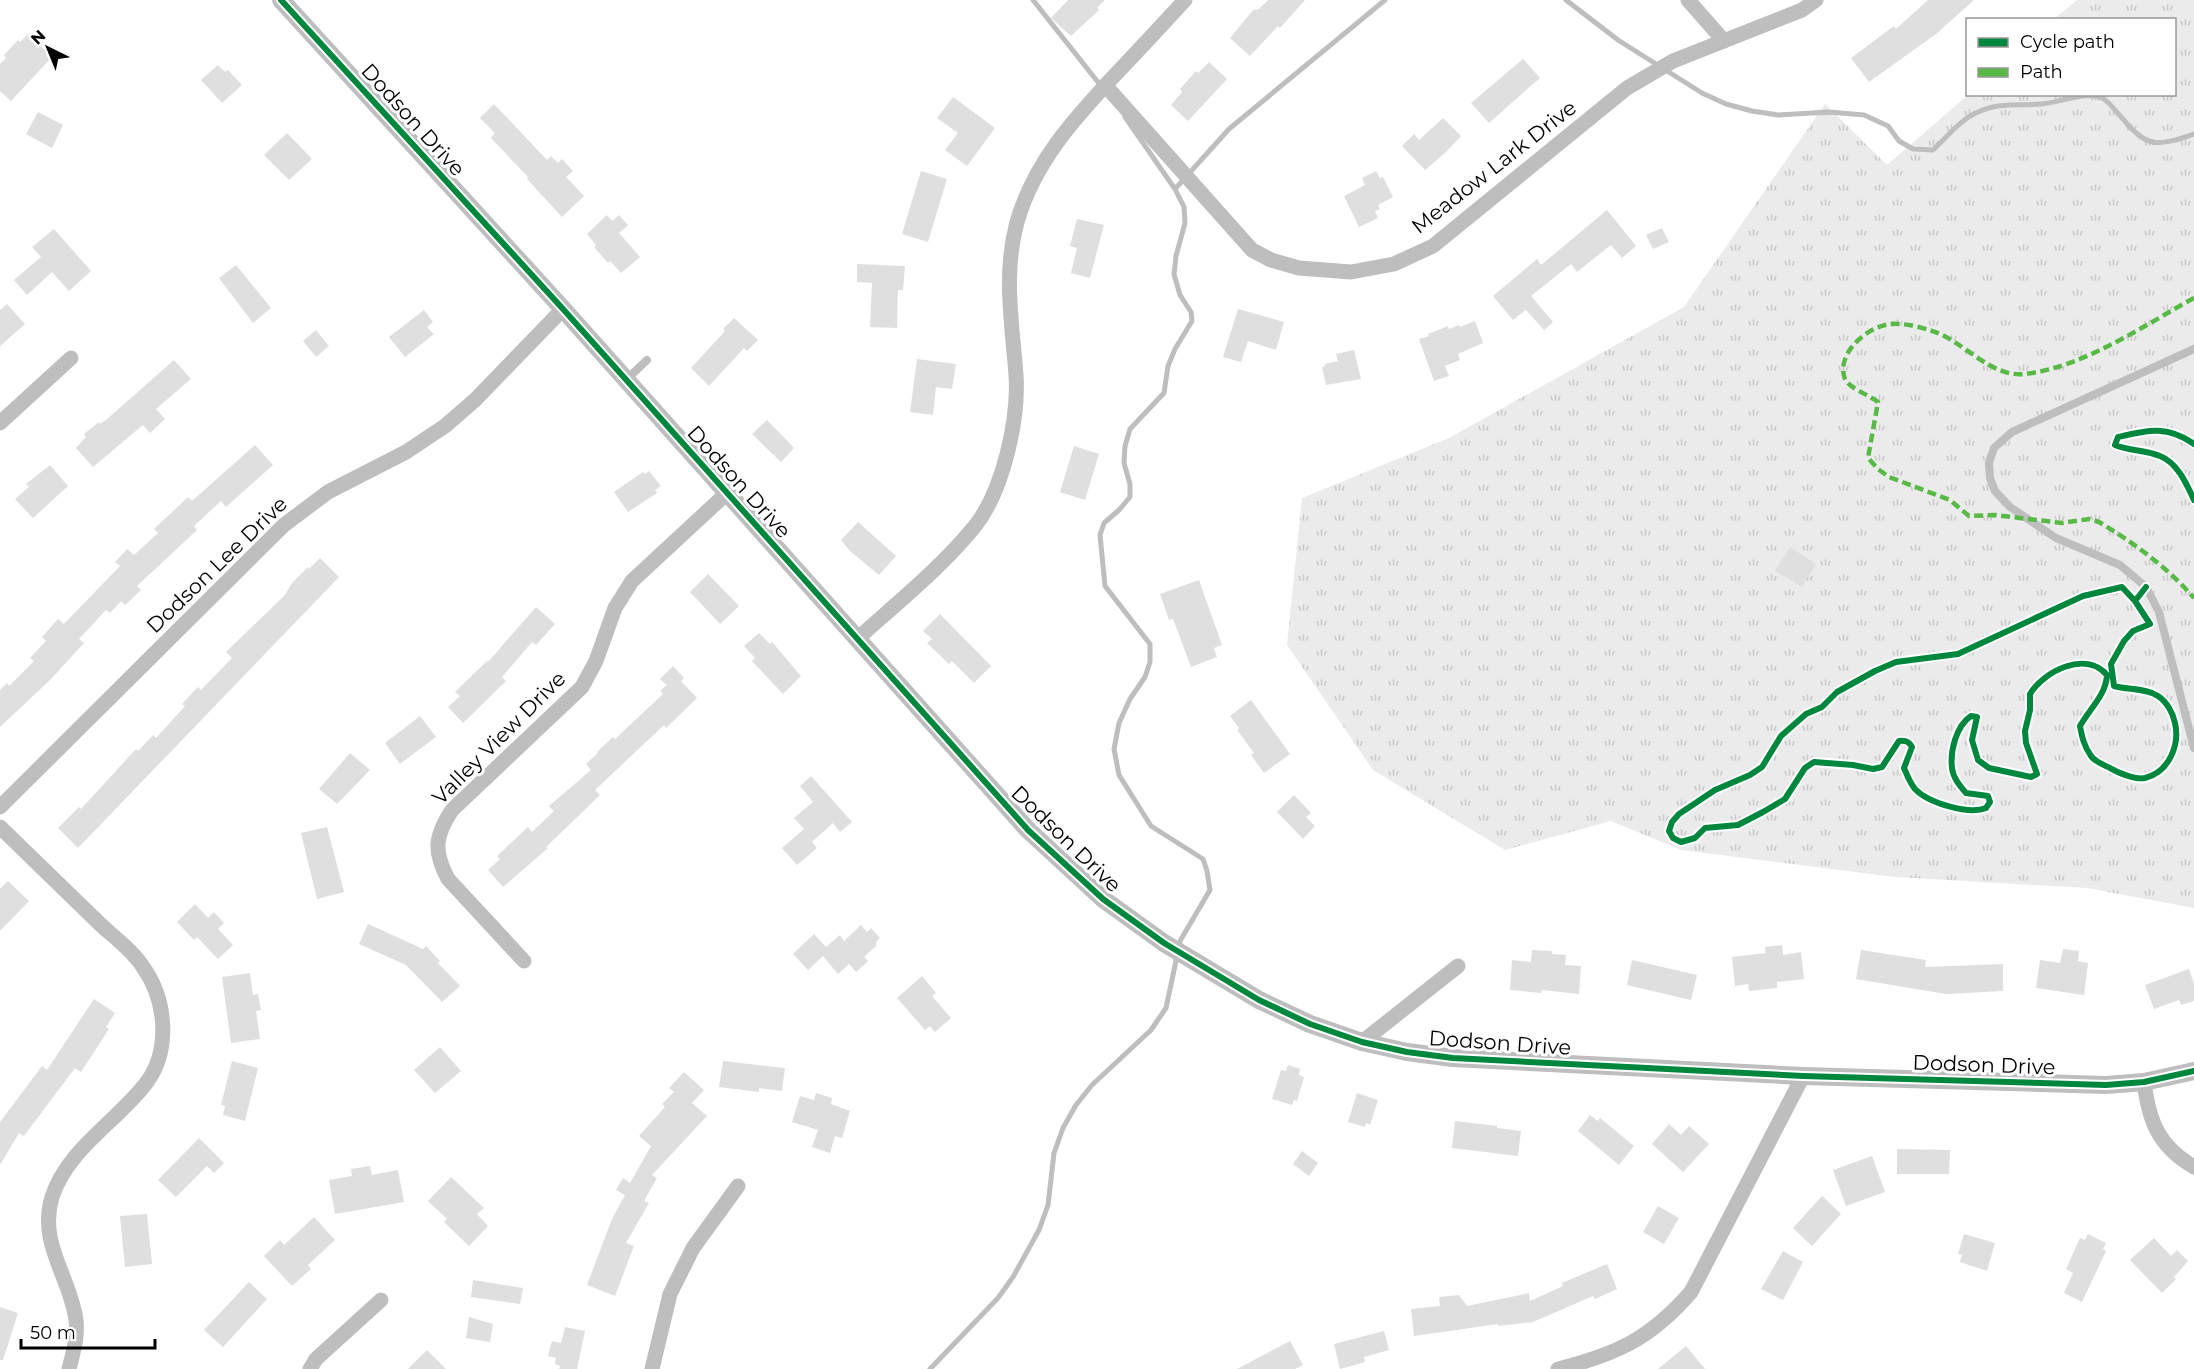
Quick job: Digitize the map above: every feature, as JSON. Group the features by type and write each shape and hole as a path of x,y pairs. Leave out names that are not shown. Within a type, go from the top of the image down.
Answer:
{"street":[{"name":"Dodson Drive","path":"281,0 563,309 1028,830 1103,899 1164,943 1259,1000 1310,1024 1362,1042 1407,1052 1453,1058 1803,1076 2106,1084 2144,1082 2194,1071"},
{"path":"857,639 938,566 976,524 989,501 1007,456 1016,409 1016,378 1008,287 1011,252 1017,222 1031,184 1048,152 1069,124 1185,0"},
{"path":"1688,0 1724,41"},
{"name":"Meadow Lark Drive","path":"1105,85 1252,250 1271,260 1299,268 1351,272 1394,264 1433,246 1627,88 1673,61 1802,10 1816,0"},
{"name":"Dodson Lee Drive","path":"0,807 284,525 328,492 406,452 445,426 475,400 563,309"},
{"path":"0,423 71,358"},
{"name":"Valley View Drive","path":"524,961 448,879 440,864 437,845 441,827 452,810 582,687 596,661 615,608 632,580 727,493"},
{"path":"0,827 143,966 159,996 164,1028 159,1057 147,1081 72,1161 60,1179 52,1198 48,1223 50,1245 70,1296 76,1321 75,1347 69,1369"},
{"path":"1362,1042 1458,966"},
{"path":"1558,1369 1592,1365 1647,1334 1672,1314 1691,1292 1803,1076"},
{"path":"2144,1082 2148,1113 2162,1140 2182,1160 2194,1167"},
{"path":"652,1369 670,1294 693,1248 738,1186"},
{"path":"310,1369 316,1359 381,1300"}],"lane":[{"path":"2194,349 2012,432 1994,448 1989,463 1990,478 1995,491 2010,507 2056,538 2120,564 2146,587 2159,612 2194,748"},
{"path":"626,380 647,360"}],"green space":[{"path":"2077,0 2194,0 2194,908 2087,888 1895,877 1681,850 1611,821 1505,850 1373,770 1287,645 1302,498 1449,438 1684,307 1825,104 1887,165 1967,96 2176,96 2176,18 2055,18"}],"building":[{"path":"1068,0 1105,0 1097,8 1099,10 1071,36 1051,18"},
{"path":"1268,0 1305,0 1250,56 1230,38 1253,10 1259,9"},
{"path":"1928,0 1974,0 1936,34 1869,82 1851,58 1894,26 1896,29"},
{"path":"28,34 52,57 11,101 0,91 0,64 6,58 4,55 18,40 20,42"},
{"path":"1523,59 1540,78 1489,123 1471,103"},
{"path":"1209,62 1227,79 1188,121 1171,105 1182,92 1180,89 1196,71 1198,73"},
{"path":"218,65 225,72 228,70 242,85 222,103 201,80"},
{"path":"953,97 995,128 967,166 945,150 958,133 937,118"},
{"path":"494,104 547,160 551,156 558,163 562,159 573,171 566,177 584,196 562,217 491,138 495,133 480,118"},
{"path":"38,112 63,125 52,148 26,134"},
{"path":"1443,118 1461,136 1425,170 1402,146 1414,134 1419,140"},
{"path":"287,133 312,159 289,180 264,155"},
{"path":"921,171 947,179 928,242 902,234"},
{"path":"1376,171 1380,178 1383,177 1393,197 1378,205 1380,209 1375,211 1378,218 1359,227 1344,196 1365,185 1362,178"},
{"path":"1607,210 1636,246 1622,258 1611,245 1577,272 1571,264 1531,296 1553,322 1544,330 1526,310 1513,320 1493,296 1537,259 1541,265"},
{"path":"607,215 612,221 619,215 628,225 619,233 640,257 621,273 610,261 608,263 594,247 596,245 587,234"},
{"path":"1077,219 1104,225 1090,278 1071,273 1077,248 1070,246"},
{"path":"1662,228 1669,242 1653,249 1646,235"},
{"path":"54,229 91,271 69,291 52,272 27,295 14,280 41,257 32,247"},
{"path":"857,264 905,266 903,290 898,290 897,328 870,327 872,283 857,282"},
{"path":"236,265 271,308 253,323 219,278"},
{"path":"7,304 25,324 0,346 0,310"},
{"path":"1238,309 1284,322 1276,350 1248,341 1241,362 1223,357"},
{"path":"424,310 433,322 427,327 434,334 405,357 389,337"},
{"path":"734,318 758,340 747,351 744,348 709,386 691,368"},
{"path":"1475,321 1483,343 1458,354 1460,360 1445,366 1449,376 1434,381 1419,339 1448,326 1449,329 1459,325 1460,327"},
{"path":"316,330 329,346 316,357 303,341"},
{"path":"1354,350 1361,379 1326,385 1322,367 1338,361 1336,354"},
{"path":"917,359 956,364 952,389 936,387 933,415 910,412"},
{"path":"174,360 191,379 156,409 165,419 150,433 143,425 93,467 76,448 86,437 84,434 99,422 100,424 106,420"},
{"path":"767,420 794,448 781,462 752,434"},
{"path":"255,445 273,465 226,507 221,501 194,526 197,530 137,586 141,590 125,605 121,601 110,613 106,610 79,639 84,643 51,679 0,727 0,690 7,683 9,686 34,661 30,658 46,641 42,637 58,619 64,624 120,566 115,562 127,549 134,555 158,533 154,529 188,497 192,501"},
{"path":"1074,446 1099,454 1085,500 1060,492"},
{"path":"50,465 68,486 33,518 15,499 29,487 26,484"},
{"path":"649,471 661,486 655,490 657,493 628,512 614,492 643,472 645,474"},
{"path":"858,522 896,556 879,575 850,551 841,540"},
{"path":"1790,547 1816,564 1802,587 1775,571"},
{"path":"320,558 339,577 78,848 58,828 79,807 81,809 136,749 138,751 153,735 156,738 185,706 182,704 198,687 201,690 232,658 226,652 284,596 292,583 308,567 309,569"},
{"path":"708,574 739,606 720,624 690,592"},
{"path":"1199,580 1222,645 1214,648 1217,657 1191,667 1173,619 1169,620 1160,594"},
{"path":"536,607 555,624 536,645 532,642 502,677 506,681 463,723 448,707 460,696 455,692 488,662"},
{"path":"940,614 991,666 974,683 952,661 949,664 927,643 932,639 923,631"},
{"path":"759,633 770,644 772,642 801,676 783,694 752,661 755,658 744,646"},
{"path":"673,666 684,678 681,681 697,698 666,728 664,725 595,790 600,795 546,847 548,848 503,887 488,870 500,859 497,856 528,827 532,832 554,811 549,806 591,770 586,764 597,752 613,737 615,739 663,694 660,691 667,685 660,679"},
{"path":"1251,700 1290,754 1264,773 1251,755 1254,753 1230,716"},
{"path":"420,716 436,737 400,764 385,743"},
{"path":"350,753 370,770 337,804 319,789"},
{"path":"811,776 852,822 840,832 833,823 812,842 817,848 797,865 782,848 804,829 794,818 813,802 800,786"},
{"path":"1294,795 1311,813 1306,817 1315,826 1303,839 1277,812"},
{"path":"327,827 344,892 317,899 301,833"},
{"path":"8,881 29,901 0,931 0,889"},
{"path":"195,904 208,918 214,912 224,923 218,929 233,945 218,959 197,937 194,940 177,922"},
{"path":"368,924 423,949 426,946 440,961 438,963 460,986 442,1002 406,965 359,944"},
{"path":"861,925 867,932 871,928 880,938 876,946 864,957 868,961 856,972 849,964 838,974 823,956 808,970 793,954 814,934 826,947 840,935 844,941"},
{"path":"1782,945 1783,955 1801,952 1804,979 1777,982 1777,988 1749,991 1748,984 1735,986 1732,957 1766,953 1765,947"},
{"path":"2063,949 2079,951 2078,961 2088,963 2084,995 2036,988 2040,960 2060,963"},
{"path":"1532,950 1552,951 1552,954 1566,955 1565,965 1581,966 1579,994 1542,990 1541,993 1510,990 1512,960 1531,962"},
{"path":"1861,950 1926,960 1925,967 2003,964 2003,991 1946,994 1856,979"},
{"path":"1632,960 1697,975 1691,1000 1627,985"},
{"path":"2189,969 2194,984 2194,1001 2181,1005 2179,1000 2154,1009 2145,985"},
{"path":"250,973 253,995 258,994 261,1010 256,1011 260,1039 231,1043 222,977"},
{"path":"922,976 936,993 932,996 951,1018 935,1032 930,1026 925,1030 897,998"},
{"path":"94,999 115,1013 106,1027 109,1029 81,1072 75,1068 24,1136 19,1133 0,1165 0,1122 42,1066 47,1070"},
{"path":"440,1047 461,1071 435,1093 414,1070"},
{"path":"232,1061 258,1068 245,1121 223,1115 225,1106 221,1105"},
{"path":"723,1061 785,1068 782,1091 759,1088 759,1092 719,1087"},
{"path":"1288,1065 1300,1069 1299,1075 1304,1077 1297,1101 1294,1100 1292,1105 1272,1099 1281,1070 1286,1071"},
{"path":"684,1072 704,1090 692,1103 707,1116 652,1175 657,1178 644,1201 649,1203 626,1243 634,1246 615,1296 587,1285 612,1219 625,1195 616,1190 623,1178 630,1183 651,1146 639,1136 665,1107 662,1104 674,1092 669,1088"},
{"path":"816,1093 832,1098 831,1104 850,1111 842,1138 835,1136 830,1153 812,1147 818,1130 792,1122 800,1096 814,1100"},
{"path":"1357,1093 1378,1100 1370,1125 1366,1123 1365,1127 1348,1122"},
{"path":"1590,1115 1598,1121 1600,1118 1634,1146 1619,1165 1578,1131"},
{"path":"1455,1121 1521,1131 1518,1156 1452,1148"},
{"path":"1669,1124 1681,1135 1689,1126 1709,1144 1683,1172 1652,1144"},
{"path":"199,1138 224,1163 214,1173 207,1166 176,1197 158,1180"},
{"path":"1897,1149 1950,1150 1949,1174 1897,1174"},
{"path":"1302,1151 1318,1163 1309,1176 1293,1164"},
{"path":"1872,1156 1885,1192 1846,1206 1833,1170"},
{"path":"370,1166 372,1175 398,1170 404,1202 335,1214 329,1180 352,1176 351,1169"},
{"path":"451,1177 484,1208 477,1214 488,1226 469,1246 444,1222 447,1219 428,1201"},
{"path":"1822,1196 1841,1214 1812,1246 1793,1228"},
{"path":"1658,1206 1679,1218 1664,1244 1643,1232"},
{"path":"147,1214 152,1264 125,1267 120,1216"},
{"path":"314,1217 335,1240 308,1265 311,1269 292,1286 264,1256 280,1240 284,1245"},
{"path":"1964,1234 1995,1243 1987,1271 1960,1262 1962,1255 1958,1254"},
{"path":"2088,1234 2106,1243 2103,1249 2106,1251 2082,1302 2064,1293 2073,1273 2066,1269 2080,1238 2085,1240"},
{"path":"2154,1238 2171,1256 2177,1250 2188,1261 2174,1277 2176,1279 2162,1293 2130,1260"},
{"path":"1783,1251 1803,1262 1783,1300 1761,1289"},
{"path":"1607,1264 1617,1289 1595,1299 1593,1296 1533,1322 1498,1326 1498,1324 1414,1336 1411,1309 1440,1306 1439,1297 1459,1295 1467,1306 1529,1293 1530,1301 1563,1286 1562,1283"},
{"path":"473,1280 523,1288 520,1304 471,1297"},
{"path":"249,1282 267,1299 223,1347 204,1330"},
{"path":"0,1307 18,1313 3,1360 0,1360"},
{"path":"469,1317 493,1324 490,1342 466,1338"},
{"path":"565,1327 585,1331 577,1369 559,1369 560,1366 555,1364 556,1358 548,1356 552,1341 561,1343"},
{"path":"1384,1331 1389,1350 1364,1357 1365,1362 1340,1369 1334,1344"},
{"path":"1290,1341 1303,1365 1295,1369 1237,1369"},
{"path":"1686,1346 1705,1369 1658,1369"},
{"path":"427,1350 446,1369 408,1369"}],"waterway":[{"path":"1033,0 1101,86"},
{"path":"1175,189 1229,129 1385,0"},
{"path":"1566,0 1618,40 1702,93 1726,104 1778,115 1829,112 1864,115 1888,126 1899,141 1913,149 1933,150 1966,119 1986,109 2041,104 2090,96 2104,99 2139,136 2147,140 2172,141 2194,134"},
{"path":"1125,117 1175,189 1184,207 1185,223 1176,256 1174,274 1180,295 1191,312 1192,321 1175,349 1168,366 1164,393 1130,429 1125,446 1124,463 1130,484 1130,497 1104,523 1100,535 1105,586 1150,644 1150,662 1145,677 1130,699 1119,723 1114,749 1119,775 1151,826 1203,859 1207,871 1210,890 1180,941 1179,947"},
{"path":"930,1369 998,1298 1013,1277 1039,1230 1048,1205 1054,1153 1063,1128 1076,1105 1092,1085 1151,1030 1166,1008 1177,956"}],"marked path":[{"path":"2194,298 2112,344 2047,370 2012,374 1988,365 1955,342 1932,331 1896,324 1883,326 1864,335 1849,351 1843,370 1847,382 1878,402 1868,458 1889,477 1950,500 1969,516 1995,515 2062,523 2089,519 2099,522 2149,556 2194,598"}],"cycle path":[{"path":"281,0 563,309 1028,830 1103,899 1164,943 1259,1000 1310,1024 1362,1042 1407,1052 1453,1058 1803,1076 2106,1085 2144,1082 2194,1071"},
{"path":"2194,444 2175,434 2148,431 2118,437 2115,445 2155,454 2166,459 2181,475 2194,500"},
{"path":"2135,601 2150,624 2133,631 2124,641 2111,664 2114,686 2153,693 2164,701 2173,715 2176,731 2174,748 2166,764 2153,775 2145,778 2127,776 2091,756 2080,726 2101,695 2107,675 2088,664 2077,664 2055,671 2036,686 2030,694 2030,710 2025,731 2026,743 2037,774 2031,777 1989,768 1978,760 1972,740 1977,717 1971,716 1961,726 1953,747 1953,772 1957,782 1966,793 1988,796 1990,802 1986,808 1959,809 1921,794 1913,787 1904,768 1912,747 1908,742 1899,741 1882,767 1873,769 1814,762 1805,768 1785,799 1738,825 1705,828 1695,838 1681,842 1673,838 1669,831 1672,822 1679,814 1715,790 1750,775 1762,767 1781,736 1806,714 1822,707 1837,692 1875,671 1896,662 1958,654 2083,596 2122,587 2135,601 2146,587"}]}
